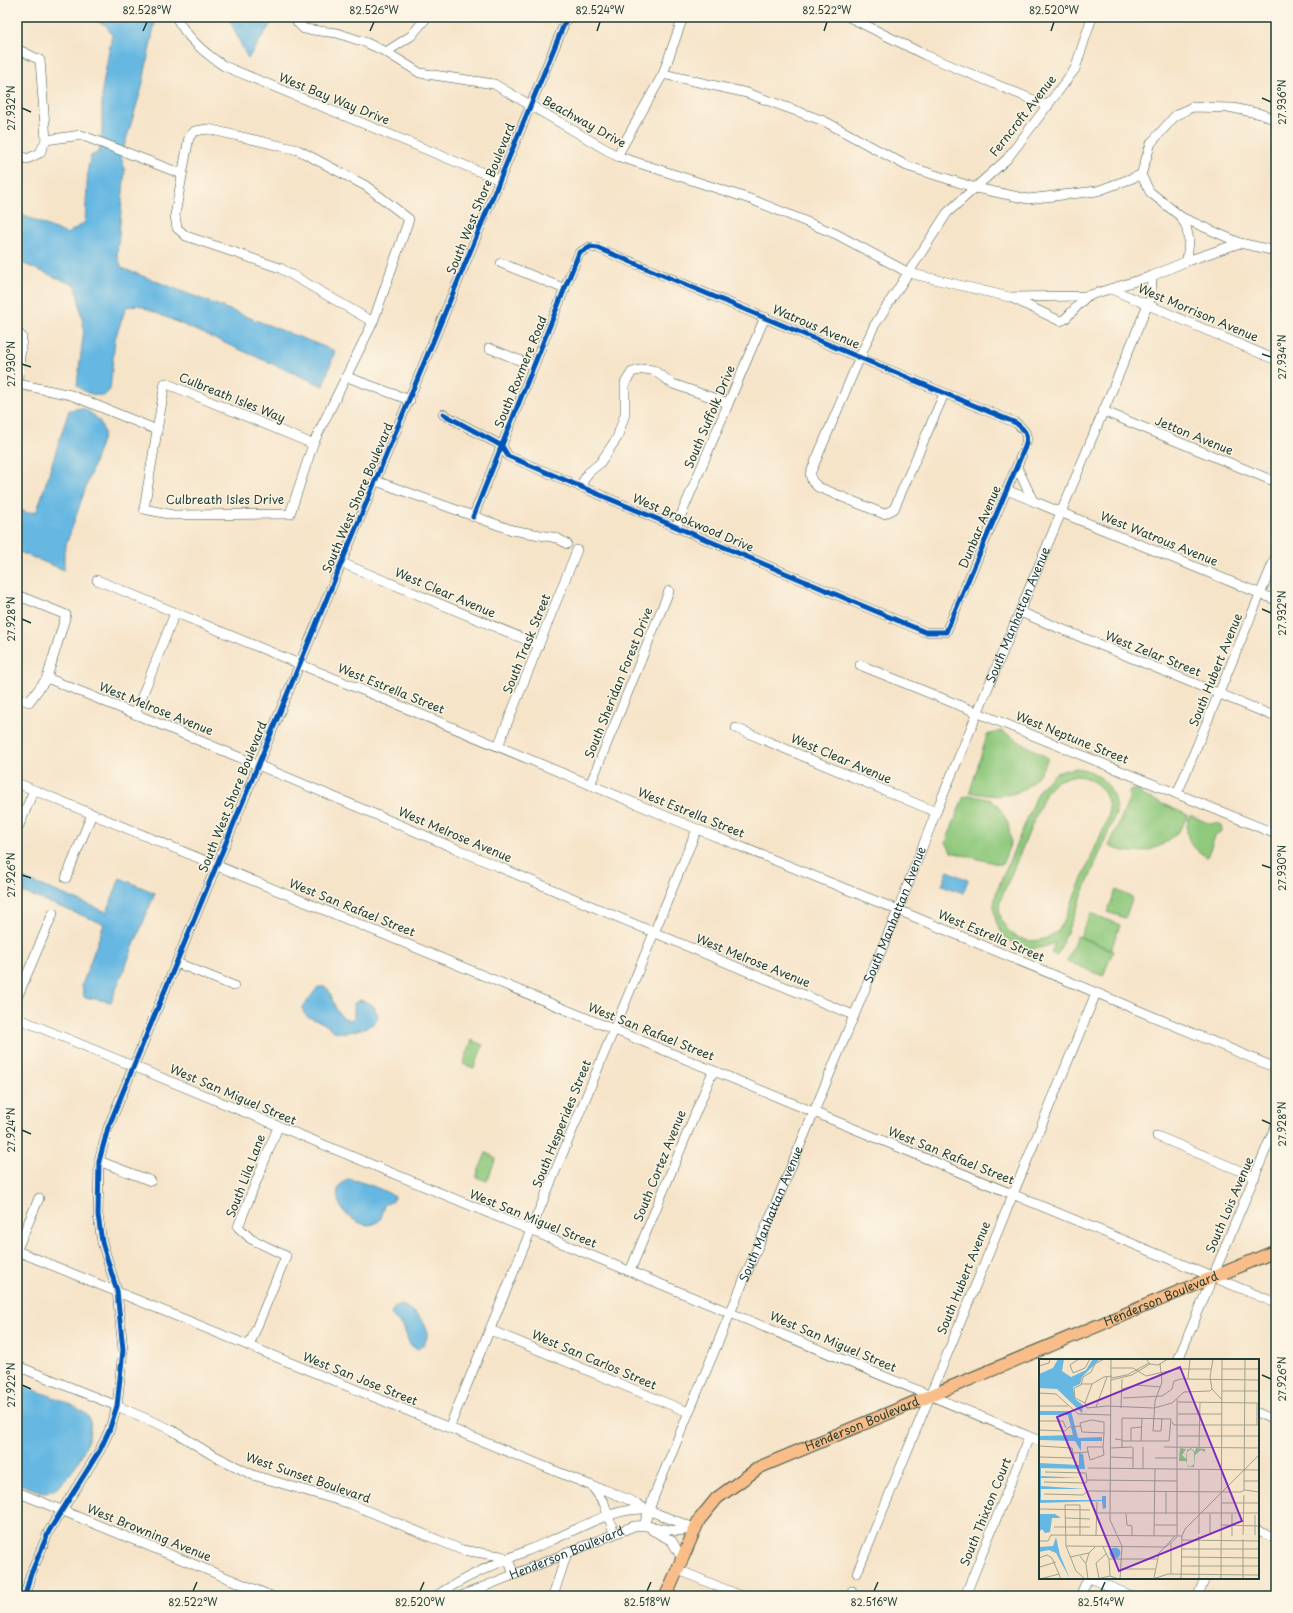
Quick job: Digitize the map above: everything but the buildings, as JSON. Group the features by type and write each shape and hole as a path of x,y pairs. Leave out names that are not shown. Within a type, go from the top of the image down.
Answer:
{"main road":[{"name":"Henderson Boulevard","path":"694,1528 698,1520 717,1498 760,1467 1276,1251"},
{"path":"666,1596 694,1528"}],"street":[{"name":"West Bay Way Drive","path":"176,17 182,28 204,53 224,66 500,180"},
{"name":"Beachway Drive","path":"296,17 297,22 304,29 337,33 386,52 420,73 494,84 617,156 753,200 836,234 909,273 1009,297"},
{"path":"386,52 411,36 426,17"},
{"name":"South West Shore Boulevard","path":"25,1596 38,1554 49,1531 100,1450 109,1431 117,1406 123,1350 117,1291 102,1242 98,1215 99,1161 108,1128 567,17"},
{"path":"617,156 663,74 683,17"},
{"path":"849,17 925,55 1048,106"},
{"name":"Ferncroft Avenue","path":"944,394 894,509 884,514 818,487 812,481 810,474 874,326 947,213 1007,159 1075,69 1092,17"},
{"path":"17,49 40,60 46,140 40,153 27,159 17,154"},
{"path":"663,74 747,93 824,121 907,166 976,188 1028,199 1097,192 1141,175"},
{"path":"1276,120 1261,114 1234,108 1192,108 1175,116 1151,143 1141,175 1150,192 1180,216 1240,243 1276,251"},
{"path":"208,129 298,150 366,186 409,219 373,322 280,268 186,236 177,228 175,215 189,137 195,132 208,129"},
{"path":"46,140 81,135 182,174"},
{"path":"1180,216 1188,233 1187,260"},
{"path":"1009,297 1087,296 1152,276 1187,260 1240,243"},
{"name":"South Roxmere Road","path":"473,517 579,254 590,247 598,248"},
{"name":"Watrous Avenue","path":"598,248 1016,423 1024,429"},
{"path":"501,264 565,289"},
{"name":"South Manhattan Avenue","path":"644,1525 647,1509 898,910 936,812 1103,411 1152,297 1152,276"},
{"name":"West Morrison Avenue","path":"1111,289 1276,360"},
{"path":"1009,297 1060,321 1065,319 1087,296"},
{"name":"South Suffolk Drive","path":"676,527 765,317"},
{"name":"Culbreath Isles Drive","path":"157,430 144,509 173,515 290,514 313,444 373,322"},
{"path":"17,332 22,337 17,386 71,395 157,430"},
{"name":"South Roxmere Road","path":"489,348 534,366"},
{"path":"580,487 588,473 600,462 617,438 625,414 625,384 632,372 644,368 653,370 673,384 728,403"},
{"path":"347,377 410,400"},
{"name":"Culbreath Isles Way","path":"157,430 165,383 313,444"},
{"name":"Jetton Avenue","path":"1103,411 1276,482"},
{"name":"West Brookwood Drive","path":"442,414 502,446 508,456 926,632 946,632"},
{"name":"Dunbar Avenue","path":"946,632 1027,442 1024,429"},
{"path":"1017,467 1033,501"},
{"path":"376,481 512,530 557,538 567,544"},
{"name":"West Watrous Avenue","path":"1007,490 1276,600"},
{"name":"South Trask Street","path":"498,746 577,550"},
{"name":"South Hubert Avenue","path":"1177,794 1276,556"},
{"name":"West Clear Avenue","path":"342,563 539,645"},
{"name":"West Estrella Street","path":"97,580 590,785 898,910 1276,1068"},
{"name":"South Sheridan Forest Drive","path":"590,785 669,591"},
{"path":"17,595 66,616 47,678 29,702 17,697"},
{"name":"West Zelar Street","path":"1020,612 1276,717"},
{"path":"135,714 175,613"},
{"name":"West Neptune Street","path":"860,665 1276,834"},
{"name":"West Melrose Avenue","path":"47,678 258,764 654,934 853,1015"},
{"name":"West Clear Avenue","path":"736,728 936,812"},
{"name":"West San Rafael Street","path":"17,783 1212,1278 1276,1303"},
{"path":"17,830 34,790"},
{"path":"66,878 92,814"},
{"name":"South Hesperides Street","path":"449,1428 697,829"},
{"path":"17,998 53,913"},
{"path":"177,963 234,986"},
{"name":"South Hubert Avenue","path":"857,1573 929,1395 1096,993"},
{"name":"West San Miguel Street","path":"17,1018 1039,1441"},
{"name":"South Cortez Avenue","path":"630,1271 713,1071"},
{"name":"South Lois Avenue","path":"1178,1359 1276,1125"},
{"name":"South Lila Lane","path":"249,1346 286,1256 251,1239 238,1226 278,1127"},
{"path":"1157,1136 1254,1177"},
{"path":"99,1161 151,1182"},
{"path":"17,1250 39,1198"},
{"name":"West San Jose Street","path":"17,1250 694,1528"},
{"name":"West San Carlos Street","path":"490,1330 688,1412"},
{"name":"West Sunset Boulevard","path":"17,1366 117,1406 170,1430 209,1454 254,1475 351,1504 462,1550 501,1556 508,1559"},
{"path":"1259,1413 1276,1421"},
{"name":"South Thixton Court","path":"965,1596 1029,1437"},
{"path":"592,1486 600,1496 614,1534"},
{"name":"West Browning Avenue","path":"17,1492 271,1596"},
{"name":"Henderson Boulevard","path":"436,1596 475,1573 608,1516 631,1510 647,1509"},
{"path":"644,1525 672,1541 681,1557"},
{"name":"Henderson Boulevard","path":"461,1596 634,1526 644,1525 681,1532 694,1528"},
{"path":"1259,1531 1276,1538"},
{"path":"553,1596 567,1553"},
{"path":"508,1559 514,1575"},
{"path":"676,1569 741,1596"},
{"path":"1080,1596 1088,1579"},
{"path":"1090,1579 1132,1596"},
{"path":"1198,1596 1205,1579"}],"green space":[{"path":"1001,731 1048,758 1034,780 1017,792 996,796 970,792 987,735"},
{"path":"1073,768 1082,769 1098,776 1104,781 1113,796 1116,814 1057,956 1051,953 1055,942 1041,948 1028,948 1016,945 1006,938 999,928 995,916 994,902 998,888 1040,788 1056,773","holes":["1071,776 1080,777 1095,783 1105,794 1108,801 1108,818 1062,925 1053,934 1043,939 1032,941 1021,938 1011,933 1004,925 1000,914 1000,901 1046,792 1057,781"]},
{"path":"1138,789 1142,795 1188,815 1175,835 1156,848 1133,852 1109,846 1129,800 1129,791"},
{"path":"970,795 992,800 999,807 1008,823 1011,842 1002,865 951,852 946,842 963,798"},
{"path":"1190,815 1210,824 1215,823 1221,825 1222,830 1215,837 1207,857 1196,849 1189,840 1187,828"},
{"path":"1116,890 1133,898 1125,918 1107,912"},
{"path":"1090,913 1120,925 1111,949 1080,937"},
{"path":"1077,936 1113,951 1103,976 1067,961"},
{"path":"472,1040 483,1045 474,1068 463,1064"},
{"path":"486,1153 496,1158 487,1181 476,1177"}],"water":[{"path":"88,17 156,17 142,87 121,157 125,170 117,255 122,268 335,351 323,386 138,305 126,307 115,339 110,390 104,396 100,396 86,392 77,385 84,329 76,286 17,261 17,213 67,234 85,222 88,168 91,156 99,152 102,131 102,90 112,35 106,25"},
{"path":"228,17 275,17 248,59"},
{"path":"82,408 97,418 104,434 64,551 64,570 17,551 17,509 28,513 37,511 69,410"},
{"path":"948,871 968,880 963,893 942,885"},
{"path":"17,876 107,912 120,878 155,893 111,1002 84,997 82,985 104,924 17,890"},
{"path":"318,987 325,987 328,989 336,1009 343,1017 354,1019 354,1003 361,1000 373,1005 378,1015 377,1020 369,1026 343,1033 334,1031 321,1022 308,1017 304,1013 303,1007"},
{"path":"347,1179 372,1186 394,1197 393,1201 384,1205 381,1218 375,1224 366,1225 356,1221 341,1207 337,1197 339,1188"},
{"path":"401,1305 408,1308 420,1317 427,1330 427,1337 418,1349 410,1345 403,1326 391,1314 395,1307"},
{"path":"17,1384 74,1406 87,1415 90,1422 90,1433 86,1445 73,1470 64,1481 49,1492 37,1490 17,1483"}],"cycle path":[{"path":"25,1596 30,1576 49,1531 100,1450 109,1431 117,1406 123,1350 117,1291 102,1242 98,1215 99,1161 108,1128 567,17"},
{"path":"443,414 502,446 508,456 925,632 946,632 1025,447 1027,439 1022,428 1016,423 598,248 590,247 579,253 473,517"}]}
